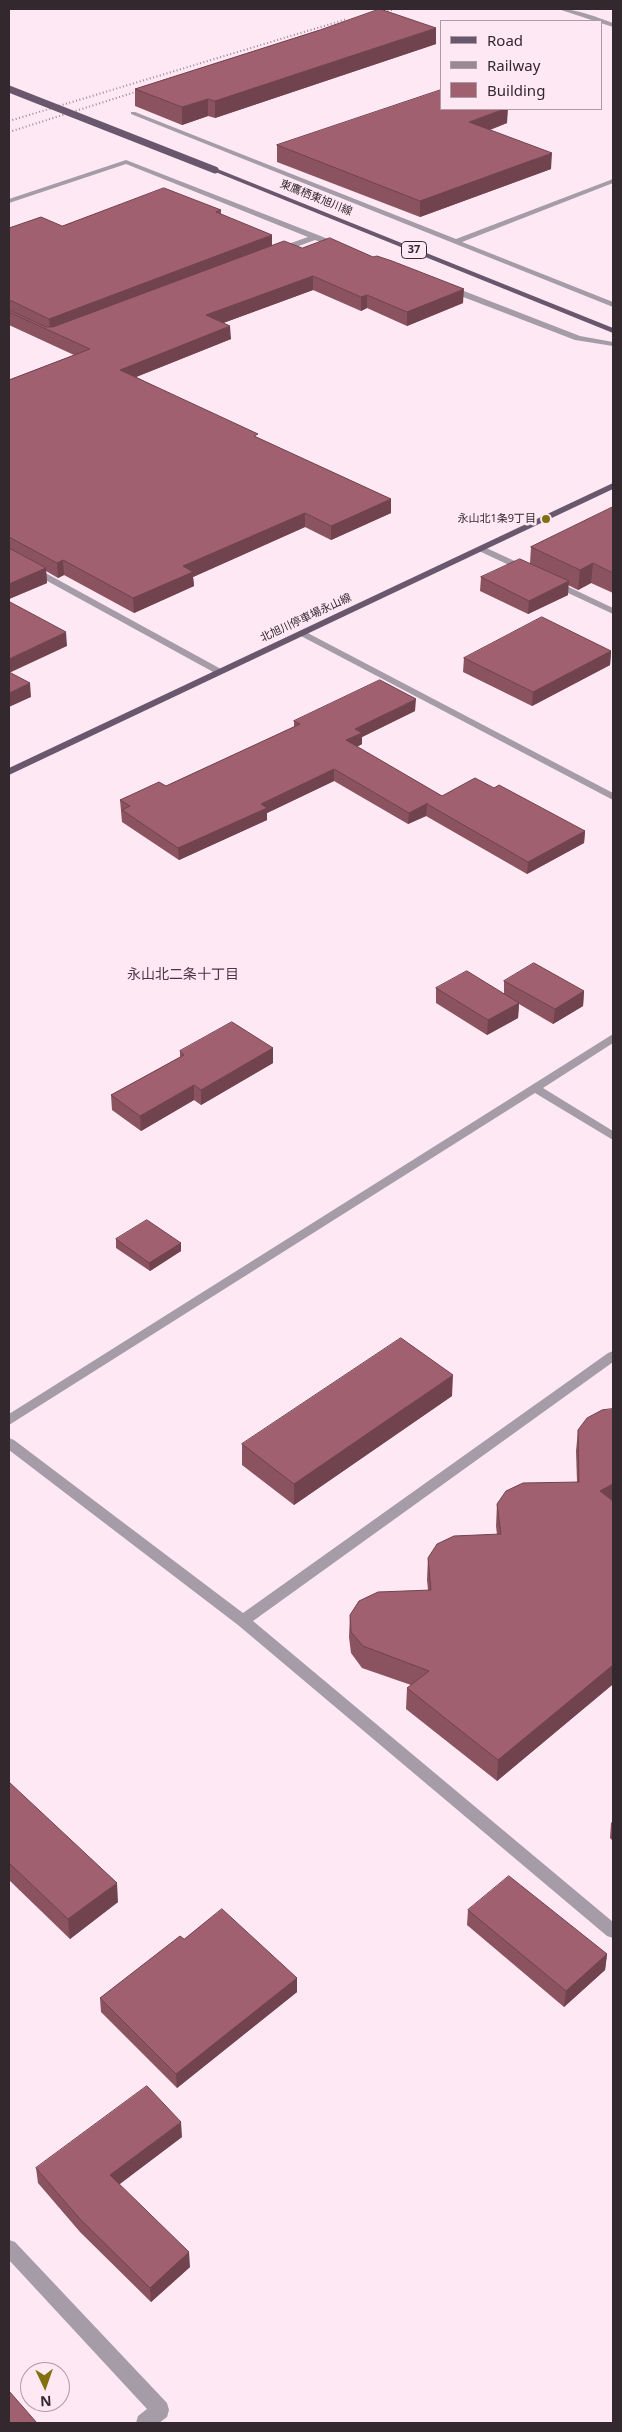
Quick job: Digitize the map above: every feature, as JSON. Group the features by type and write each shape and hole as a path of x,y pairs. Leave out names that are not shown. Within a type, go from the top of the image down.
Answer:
{"main road":[{"name":"東鷹栖東旭川線","path":"9,89 613,331"},
{"name":"北旭川停車場永山線","path":"9,772 218,671 613,486"}],"street":[{"path":"561,9 597,20"},
{"path":"132,113 613,305"},
{"path":"9,201 126,162 351,250"},
{"path":"456,242 613,181"},
{"path":"269,254 315,236"},
{"path":"442,286 578,338 613,344"},
{"path":"482,549 613,611"},
{"path":"9,556 218,671"},
{"path":"302,633 613,797"},
{"path":"9,1420 613,1038"},
{"path":"535,1088 613,1136"},
{"path":"243,1621 613,1356"},
{"path":"9,1443 243,1621 613,1931"},
{"path":"9,2248 160,2410 145,2423"}],"building":[{"path":"380,9 436,28 215,101 208,99 182,107 135,89 320,30"},
{"path":"440,90 440,110 501,110 469,122 552,153 420,201 277,145"},
{"path":"164,188 221,210 216,212 272,235 49,319 9,301 9,228 41,217 62,226"},
{"path":"330,238 373,257 377,256 392,261 464,289 407,312 367,295 361,297 313,276 206,315 230,326 120,370 258,434 254,436 391,499 331,526 305,513 183,566 193,572 133,598 63,560 57,563 9,537 9,380 90,349 9,312 9,310 46,327 53,327 284,241 302,248"},
{"path":"613,507 613,573 593,563 580,570 531,547"},
{"path":"9,548 46,568 9,584"},
{"path":"520,559 569,581 529,601 481,577"},
{"path":"10,602 66,632 9,659"},
{"path":"542,617 611,651 533,692 464,658"},
{"path":"9,672 30,683 9,693"},
{"path":"380,680 416,699 355,729 362,733 346,740 442,796 475,778 494,788 499,785 585,831 528,862 428,803 409,813 334,769 261,804 267,808 178,848 122,810 130,806 120,800 159,782 166,786 300,724 294,721"},
{"path":"534,963 584,991 555,1009 504,981"},
{"path":"467,971 519,1003 488,1020 436,988"},
{"path":"232,1022 273,1048 201,1090 194,1085 140,1116 111,1095 184,1055 180,1051"},
{"path":"147,1220 181,1243 149,1263 116,1239"},
{"path":"401,1338 453,1375 294,1484 242,1444"},
{"path":"613,1409 613,1484 600,1491 613,1501 613,1665 498,1760 407,1688 429,1671 363,1646 351,1632 350,1615 359,1601 378,1592 431,1590 428,1558 437,1544 454,1536 501,1534 497,1504 506,1491 523,1483 579,1482 578,1430 587,1418 602,1410"},
{"path":"9,1782 117,1883 68,1919 9,1863"},
{"path":"509,1876 607,1954 566,1991 468,1910"},
{"path":"222,1909 297,1978 176,2074 100,1998 180,1936 184,1939"},
{"path":"147,2086 181,2122 110,2175 189,2252 150,2288 79,2218 36,2168"},
{"path":"9,2391 20,2404 20,2412 27,2412 37,2423 9,2423"}],"railway":[{"path":"374,15 395,9"},
{"path":"9,121 347,19"},
{"path":"9,132 148,88"}],"place":[{"name":"永山北1条9丁目","path":"546,519"}],"district":[{"name":"永山北二条十丁目","path":"183,975"}]}
